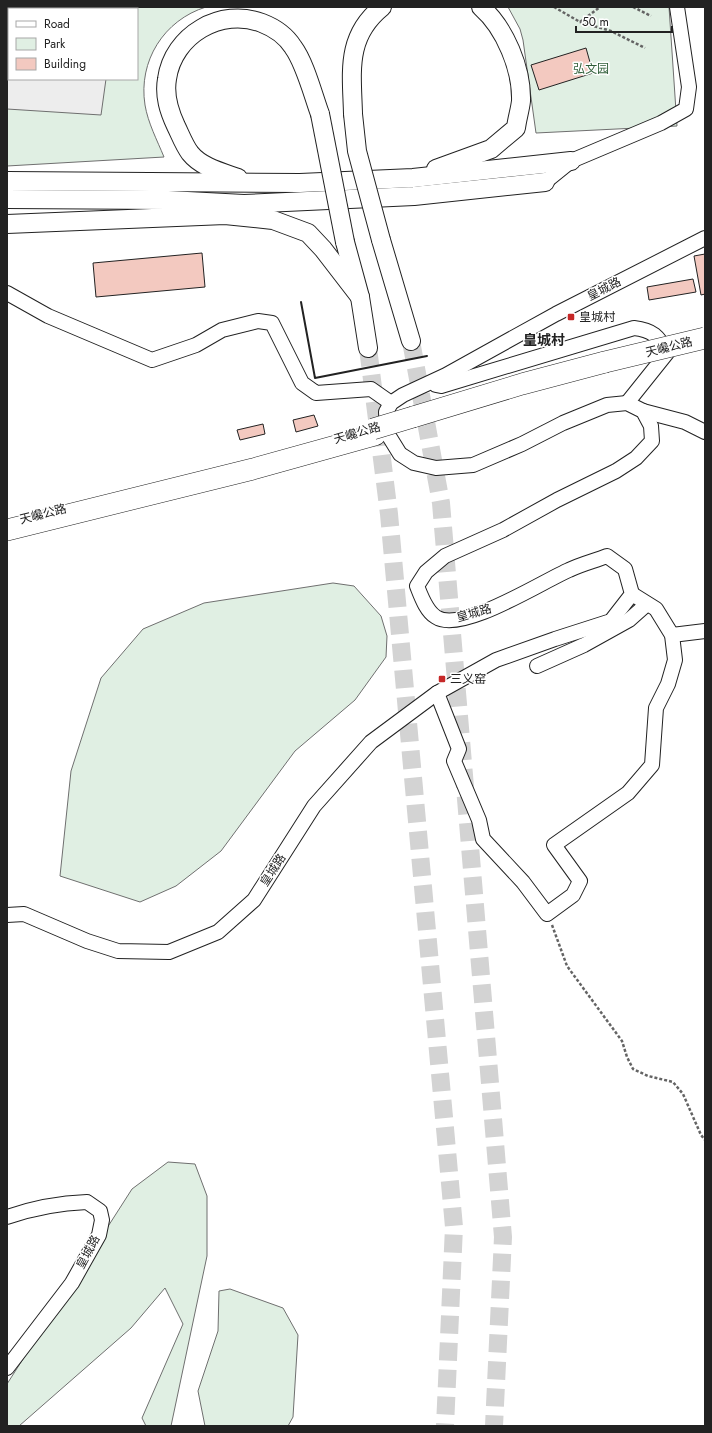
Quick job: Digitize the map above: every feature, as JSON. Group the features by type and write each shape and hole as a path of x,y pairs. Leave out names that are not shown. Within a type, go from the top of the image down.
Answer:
{"highway":[{"name":"天巉公路","path":"7,530 253,469 414,420 524,391 605,366 705,338"},
{"name":"天巉公路","path":"605,366 705,346"},
{"name":"天巉公路","path":"7,523 374,432"}],"main road":[{"path":"382,7 364,26 354,47 352,58 353,114 357,151 381,240 412,341"},
{"path":"413,178 491,148 516,128 521,100 518,70 502,32 481,7"},
{"path":"251,183 206,166 195,158 190,153 174,121 167,100 167,78 173,58 186,40 203,27 224,20 246,19 268,25 286,38 299,56 320,114 345,242 360,297 368,348"},
{"path":"7,181 300,183 413,178 571,161"},
{"path":"413,178 414,196"},
{"path":"7,199 168,200 244,204 414,196 545,182"},
{"path":"7,224 225,215 273,220 308,233 323,249 360,297"}],"street":[{"path":"545,182 571,161 661,122 686,109 689,87 677,7"},
{"name":"皇城路","path":"391,403 403,395 446,375 556,314 705,238"},
{"path":"7,293 48,316 152,360 196,345 222,330 258,321 272,323 302,383 316,393 371,389 391,403 386,412 387,433 400,454 414,463 436,468 473,465 522,444 563,423 607,405 627,403 643,411 685,422 705,432"},
{"path":"428,384 442,386 634,328 644,330 654,335 662,343 667,353 627,403"},
{"name":"皇城路","path":"7,915 24,914 86,940 118,951 169,952 218,932 254,900 314,806 371,742 438,693 496,660 611,621 632,594 625,569 607,556 569,570 487,611 467,618 445,620 435,617 423,602 417,586 426,572 445,556 503,530 557,500 616,471 636,458 652,442 651,426 643,411"},
{"path":"438,693 459,749 454,761 479,820 483,839 523,882 547,914 573,895 580,881 554,845 628,793 652,765 656,708 668,684 675,660 672,635 656,609 632,594"},
{"path":"537,666 584,645 629,620 647,604"},
{"path":"672,635 705,631"},
{"name":"皇城路","path":"7,1217 27,1210 70,1202 87,1202 100,1211 102,1220 99,1234 72,1283 7,1368"}],"path":[{"path":"554,7 580,22 611,31 646,48"},
{"path":"580,22 600,7"},
{"path":"633,7 651,16"},
{"path":"547,914 567,966 622,1041 626,1057 633,1069 648,1076 673,1082 683,1094 701,1135 705,1140"}],"green space":[{"path":"7,7 206,7 191,13 166,32 157,44 150,58 144,89 145,105 148,118 164,157 7,166"},
{"name":"弘文园","path":"508,7 669,7 677,126 536,133 523,40 520,29"},
{"path":"333,583 354,586 381,616 387,636 386,657 355,700 295,751 221,851 176,886 140,902 60,876 71,771 101,678 143,629 204,603"},
{"path":"168,1162 195,1164 207,1196 207,1256 171,1426 146,1426 142,1418 183,1324 165,1288 131,1328 19,1426 7,1426 7,1384 132,1189"},
{"path":"230,1289 283,1308 298,1335 293,1417 288,1426 205,1426 198,1391 218,1331 219,1291"}],"shaded area":[{"path":"7,36 8,80 106,80 101,115 7,109"}],"building":[{"path":"586,48 593,73 539,90 531,65"},
{"path":"202,253 205,287 96,297 93,263"},
{"path":"705,254 705,294 701,295 694,256"},
{"path":"693,279 696,292 649,300 647,287"},
{"path":"314,415 318,426 296,432 293,420"},
{"path":"263,424 265,434 240,440 237,430"}],"tunnel":[{"path":"411,341 441,503 503,1237 494,1426"},
{"path":"368,348 389,514 454,1227 445,1426"}],"wall":[{"path":"301,302 315,378 427,356"}],"place":[{"name":"皇城村","path":"571,317"},
{"name":"三义窑","path":"442,679"}],"district":[{"name":"皇城村","path":"544,340"}]}
